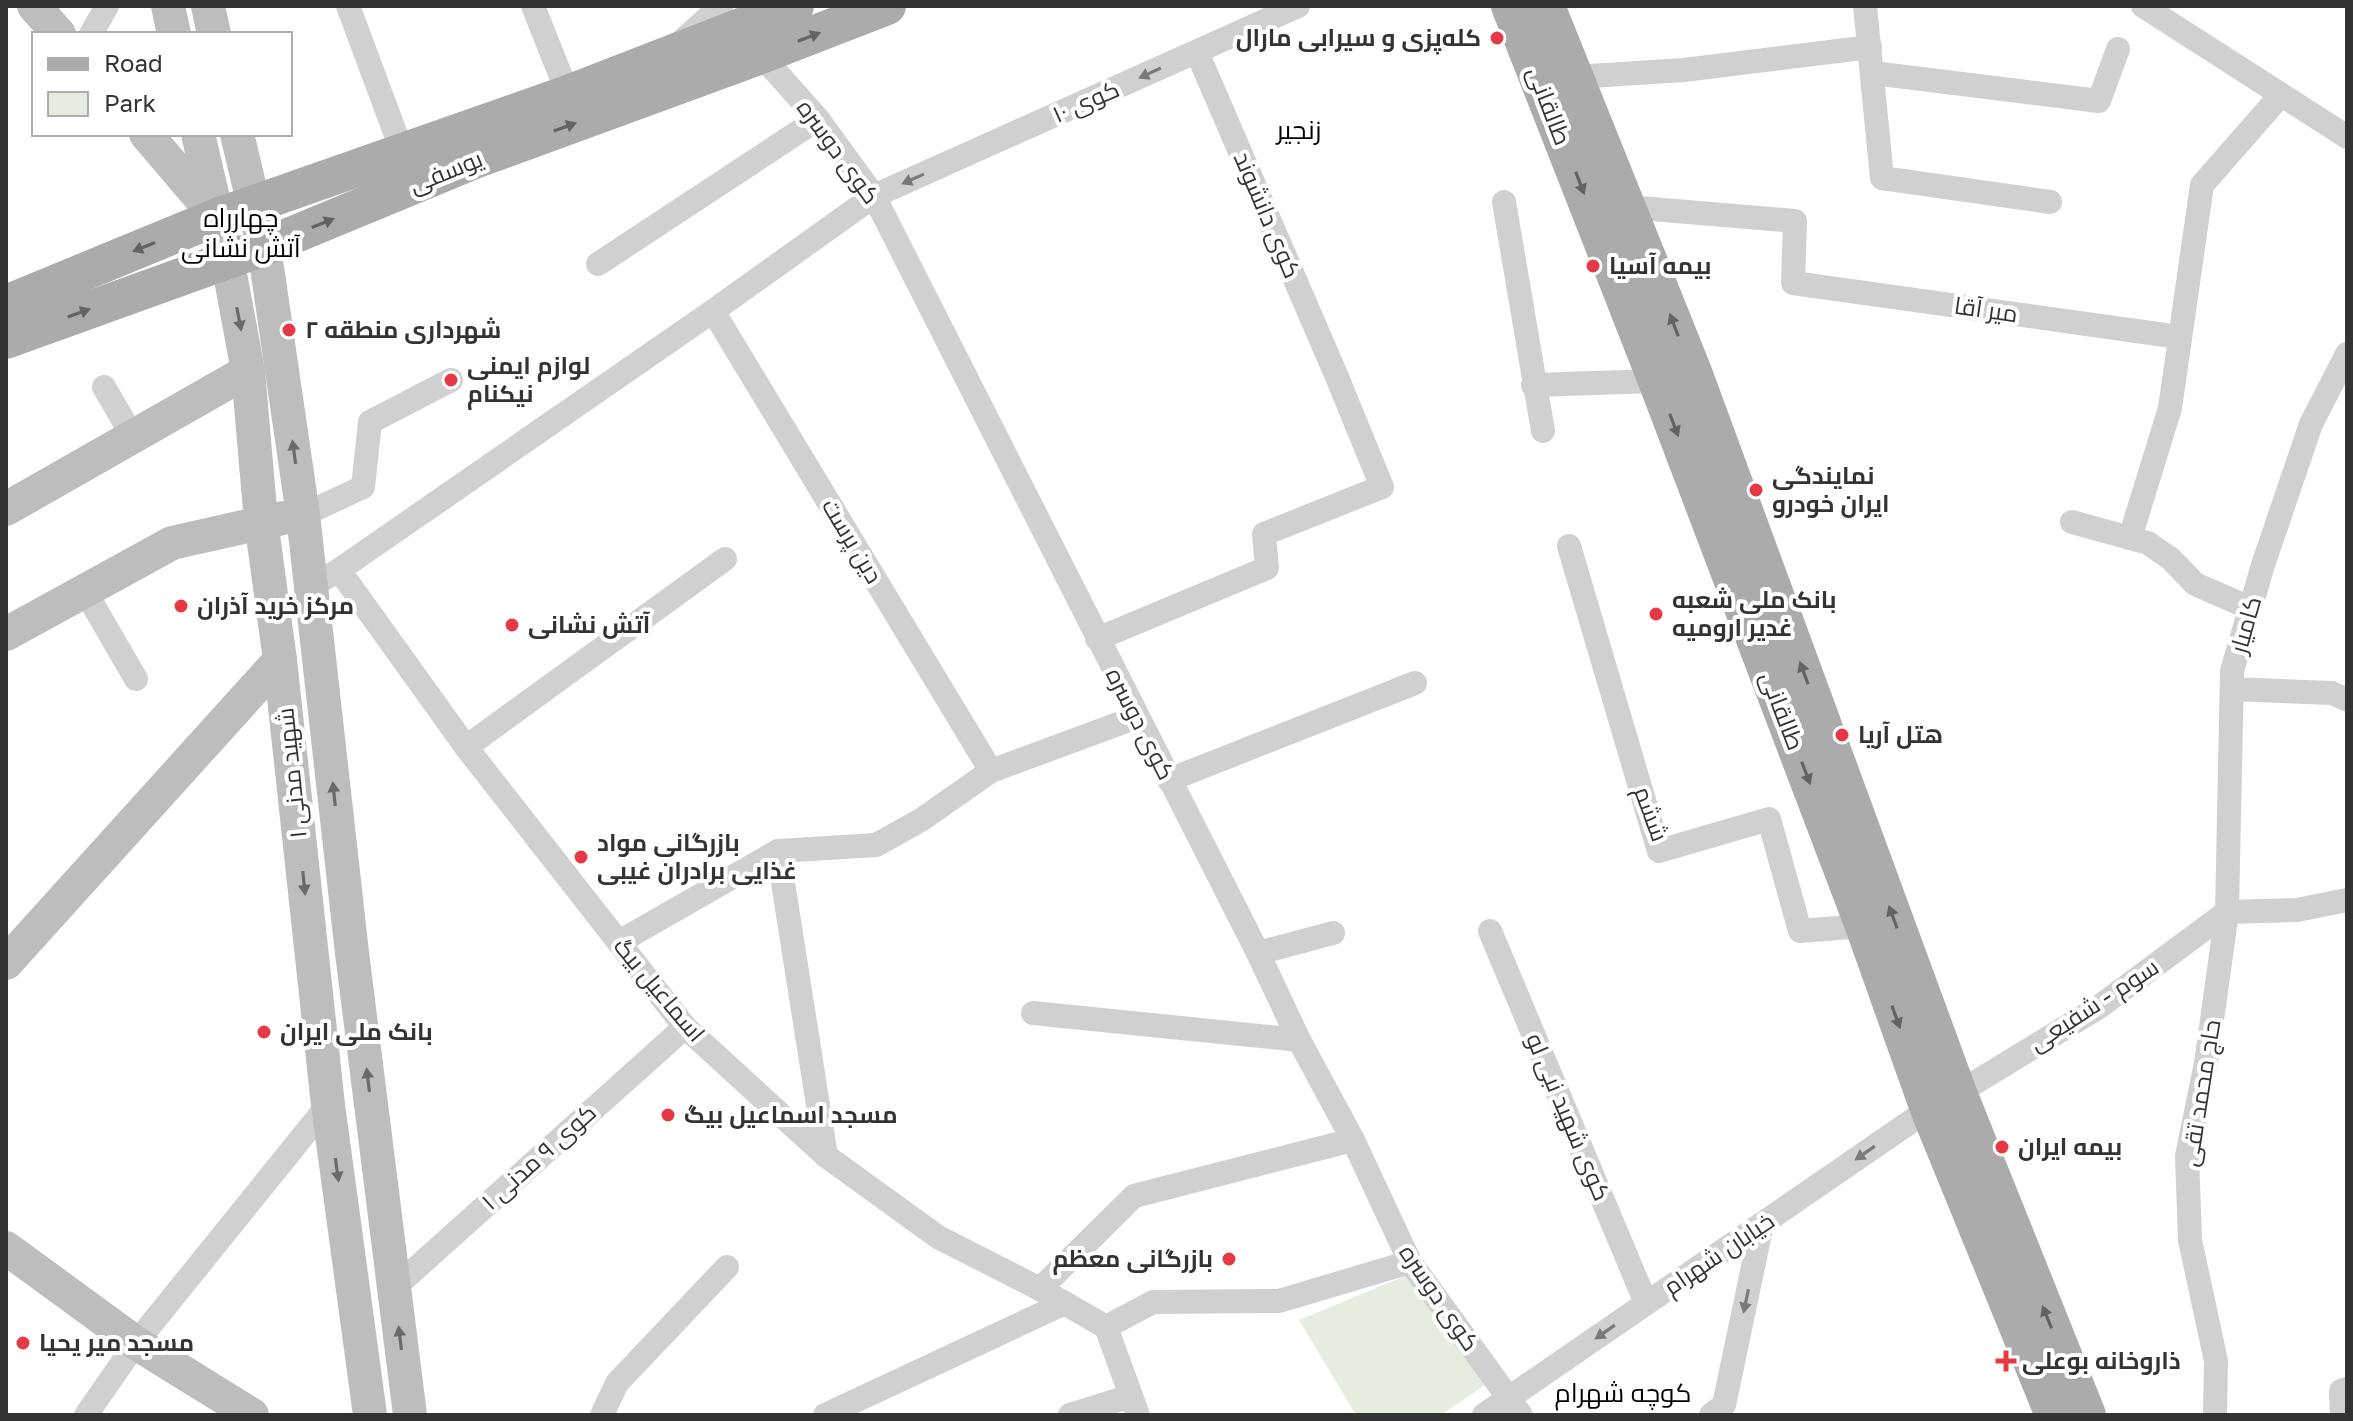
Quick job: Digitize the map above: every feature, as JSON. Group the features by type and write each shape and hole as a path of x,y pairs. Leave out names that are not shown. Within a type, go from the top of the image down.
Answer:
{"main road":[{"path":"34,6 57,32"},
{"path":"168,6 174,32"},
{"path":"208,6 214,32"},
{"name":"یوسفی","path":"6,340 264,247 568,94 795,6"},
{"name":"یوسفی","path":"6,304 217,217 402,151 472,144 761,55 887,6"},
{"name":"طالقانی","path":"1510,6 1657,381 1864,926 2087,1415"},
{"name":"طالقانی","path":"1546,6 1704,401 2054,1415"},
{"path":"148,136 217,217"},
{"name":"شهید مدنی ۱","path":"198,136 227,258 248,371 261,521 280,660 328,1105 370,1415"},
{"name":"شهید مدنی ۱","path":"237,136 264,247 303,515 324,578 352,953 410,1415"},
{"path":"6,509 248,371"},
{"path":"6,634 172,543 261,521 303,515"},
{"path":"271,593 324,578"},
{"path":"6,963 280,660"},
{"path":"6,1248 136,1343 252,1415"}],"street":[{"path":"92,32 107,6"},
{"path":"348,6 402,151"},
{"path":"533,6 568,94"},
{"path":"666,58 721,6"},
{"name":"کوی ۱۰","path":"324,578 713,311 874,196 1298,6"},
{"path":"1865,6 1882,178 2050,202"},
{"path":"2143,6 2280,96 2346,135"},
{"path":"1574,77 1684,70 1870,47"},
{"path":"1873,73 2099,101 2118,49"},
{"name":"کوی دانشوند","path":"1097,639 1267,568 1264,534 1382,487 1197,52"},
{"name":"کوی دوسره","path":"761,55 818,119 874,196 1258,953 1299,1040 1353,1140 1410,1262 1515,1407"},
{"path":"2130,538 2170,408 2202,185 2280,96"},
{"path":"598,264 818,119"},
{"path":"1504,202 1543,431"},
{"name":"میر آقا","path":"1628,207 1795,221 1793,283 2179,337"},
{"name":"دین پرست","path":"713,311 991,771"},
{"name":"کامیار","path":"2227,912 2232,671 2311,424 2347,354"},
{"path":"303,515 363,487 370,422 451,380"},
{"path":"1533,385 1657,381"},
{"path":"104,387 133,437"},
{"path":"2072,522 2148,543 2195,584 2250,608"},
{"name":"ششم","path":"1569,546 1659,851 1769,819 1800,931 1864,926"},
{"path":"466,747 725,559"},
{"name":"اسماعیل بیگ","path":"324,578 466,747 685,1027 826,1156 938,1237 1106,1327"},
{"path":"85,591 136,679"},
{"path":"1169,780 1415,683"},
{"path":"2232,689 2332,693 2347,700"},
{"path":"619,942 778,851 876,845 921,820 991,771 1137,717"},
{"path":"778,851 826,1156"},
{"path":"2227,912 2297,910 2347,900"},
{"name":"سوم - شفیعی","path":"1944,1101 2099,1007 2227,912"},
{"name":"حاج محمد تقی","path":"2215,1415 2216,1361 2190,1240 2187,1156 2206,1063 2227,912"},
{"name":"کوی شهید نبی لو","path":"1490,931 1646,1303"},
{"path":"1258,953 1333,933"},
{"path":"1033,1013 1299,1040"},
{"name":"کوی ۹ مدنی ۱","path":"394,1288 685,1027"},
{"name":"خیابان شهرام","path":"1484,1415 1515,1407 1646,1303 1944,1101"},
{"path":"86,1415 136,1343 328,1105"},
{"path":"1040,1289 1134,1196 1353,1140"},
{"path":"1711,1415 1724,1405 1762,1224"},
{"path":"1070,1415 1135,1406 1106,1327 1153,1302 1279,1301 1410,1262"},
{"path":"602,1415 617,1383 727,1267"},
{"path":"825,1415 1065,1303"},
{"path":"2342,1415 2341,1391 2347,1389"}],"green space":[{"path":"1410,1274 1485,1385 1441,1415 1356,1415 1299,1320"}],"place":[{"name":"کله‌پزی و سیرابی مارال","path":"1497,38"},
{"name":"بیمه آسیا","path":"1593,266"},
{"name":"شهرداری منطقه ۲","path":"289,330"},
{"name":"لوازم ایمنی نیکنام","path":"451,380"},
{"name":"نمایندگی ایران خودرو","path":"1756,490"},
{"name":"مرکز خرید آذران","path":"181,606"},
{"name":"بانک ملی شعبه غدیر ارومیه","path":"1656,614"},
{"name":"آتش نشانی","path":"512,625"},
{"name":"هتل آریا","path":"1842,735"},
{"name":"بازرگانی مواد غذایی برادران غیبی","path":"581,857"},
{"name":"بانک ملی ایران","path":"264,1032"},
{"name":"مسجد اسماعیل بیگ","path":"668,1115"},
{"name":"بیمه ایران","path":"2002,1147"},
{"name":"بازرگانی معظم","path":"1229,1259"},
{"name":"مسجد میر یحیا","path":"23,1343"},
{"name":"ذاروخانه بوعلی","path":"2006,1361"}],"district":[{"name":"زنجیر","path":"1299,130"},
{"name":"چهارراه آتش نشانی","path":"241,233"},
{"name":"کوچه شهرام","path":"1623,1393"}]}
